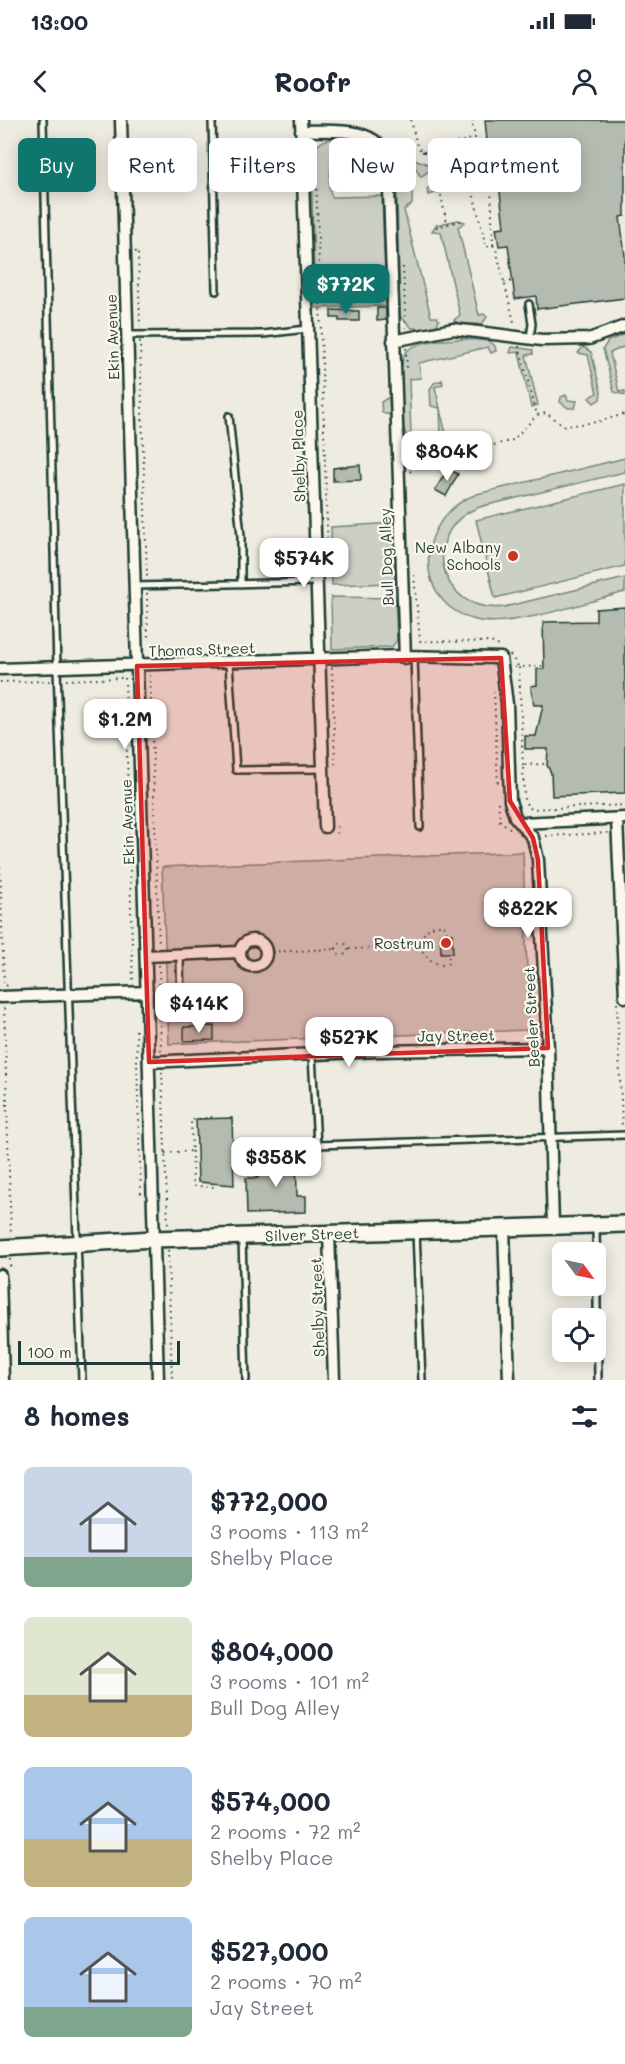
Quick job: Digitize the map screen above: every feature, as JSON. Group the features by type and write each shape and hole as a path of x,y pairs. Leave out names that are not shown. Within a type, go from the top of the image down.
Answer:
{"main road":[{"name":"Silver Street","path":"0,1248 154,1239 625,1224"}],"street":[{"name":"Ekin Avenue","path":"121,120 158,1380"},
{"name":"Bull Dog Alley","path":"301,126 315,131 364,135 380,143 388,160 393,341 410,658"},
{"name":"Shelby Place","path":"301,126 325,827"},
{"path":"393,341 453,329 530,339 589,339 625,327"},
{"name":"Thomas Street","path":"0,669 410,658"},
{"name":"Beeler Street","path":"410,658 501,658 507,704 510,801 520,823 533,838 537,860 548,1048 553,1226"},
{"path":"520,823 621,819 618,833 625,997"},
{"path":"253,940 263,945 266,952 263,960 253,966 242,960 240,952 243,945 253,940"},
{"path":"146,956 240,952"},
{"path":"0,996 147,992"},
{"name":"Jay Street","path":"149,1062 548,1048"},
{"path":"504,1228 509,1380"},
{"name":"Shelby Street","path":"329,1233 334,1380"},
{"path":"0,1275 3,1380"}],"lane":[{"path":"43,120 57,669 82,1380"},
{"path":"212,120 216,291"},
{"path":"529,304 532,324 530,339"},
{"path":"127,335 263,334 309,329"},
{"path":"229,417 241,536 242,584"},
{"path":"134,586 318,582"},
{"path":"410,658 420,827"},
{"path":"229,663 236,770 323,769"},
{"path":"180,955 181,1017"},
{"path":"312,1055 317,1145 550,1139 625,1134"},
{"path":"596,1225 598,1380"},
{"path":"416,1231 422,1380"},
{"path":"242,1236 246,1380"}],"path":[{"path":"411,120 417,146 423,152 489,154 493,245"},
{"path":"423,152 475,138 472,120"},
{"path":"315,131 328,567"},
{"path":"436,227 460,221 447,224 440,192"},
{"path":"493,238 497,237"},
{"path":"403,257 407,355"},
{"path":"504,283 513,281"},
{"path":"407,476 415,465 513,440 537,415"},
{"path":"410,568 415,578 420,641 491,642 513,657 519,667 524,801 531,809 625,805"},
{"path":"519,667 542,666"},
{"path":"332,667 335,765"},
{"path":"149,675 162,1062"},
{"path":"0,682 124,678 134,985 124,985"},
{"path":"523,765 544,764"},
{"path":"336,822 337,834"},
{"path":"546,836 618,833"},
{"path":"0,867 4,985 14,988"},
{"path":"447,932 447,927 436,925 426,931 421,946 424,955 432,963 443,965 448,963 449,957"},
{"path":"336,949 341,942 345,943 349,949"},
{"path":"266,952 336,949 342,955 349,949 421,946"},
{"path":"0,1237 12,1237 4,1008"},
{"path":"213,1117 192,1118 193,1186 216,1187"},
{"path":"165,1153 192,1151"},
{"path":"168,1249 172,1380"}],"highlighted area":[{"path":"501,658 510,801 533,838 538,860 548,1048 149,1062 137,666"}],"shaded area":[{"path":"329,140 329,192 332,197 382,196 386,306 315,308 312,192 317,192 317,146"},
{"path":"416,160 428,164 428,171 421,177 416,169"},
{"path":"397,192 412,192 412,204 404,210 431,317 437,317 439,320 437,325 423,329 412,328 400,316"},
{"path":"458,220 465,222 458,227 479,315 484,314 487,317 482,324 459,324 454,320 460,315 441,232 432,231 436,225"},
{"path":"625,334 625,346 610,353 619,392 625,391 625,395 614,392 603,349 608,341"},
{"path":"462,339 489,341 495,346 496,351 491,353 488,347 419,363 421,378 409,379 411,435 418,435 420,438 412,442 405,433 403,425 401,375 404,356 412,347 418,345 433,341"},
{"path":"512,347 533,350 533,354 526,355 538,405 531,407 519,352 510,353"},
{"path":"583,347 591,352 601,392 600,399 594,403 589,398 597,393 588,355 578,353"},
{"path":"442,380 443,384 435,387 440,408 431,406 430,389 434,383"},
{"path":"566,395 568,400 577,401 575,408 568,408 560,402 561,397"},
{"path":"389,397 390,415 382,413 381,402"},
{"path":"440,408 446,434 455,433 456,435 437,441 432,436 441,434"},
{"path":"625,458 625,472 483,506 462,516 449,531 443,549 444,567 450,584 463,597 481,606 504,607 625,578 625,592 528,617 490,622 476,620 454,610 439,596 431,578 428,558 432,539 442,520 457,505 477,494"},
{"path":"625,484 625,566 495,598 476,520"},
{"path":"394,523 395,583 332,585 331,527"},
{"path":"331,597 395,598 397,640 392,647 332,649"},
{"path":"523,852 529,1030 169,1044 162,867"}],"building":[{"path":"485,120 625,120 625,216 620,217 625,256 625,298 537,309 536,296 515,299 508,245 499,246 496,228 504,227 500,192 581,192 581,138 487,138"},
{"path":"377,308 386,308 386,320 377,321"},
{"path":"331,310 359,311 359,321 339,321 339,318 331,318"},
{"path":"360,465 361,480 333,481 333,468"},
{"path":"448,469 458,474 446,496 435,490"},
{"path":"625,607 625,793 552,796 551,773 547,765 548,749 525,749 525,736 536,736 543,705 534,705 531,686 537,685 537,669 544,669 543,622 596,621 596,609"},
{"name":"Rostrum","path":"440,934 452,934 453,953 441,953"},
{"path":"214,1026 214,1040 184,1041 184,1027"},
{"path":"232,1118 234,1185 198,1182 196,1119"},
{"path":"296,1154 297,1196 306,1196 306,1212 247,1214 246,1178 258,1178 258,1171 268,1171 268,1155"}],"place":[{"name":"New Albany Schools","path":"513,556"},
{"name":"Rostrum","path":"446,943"}]}
